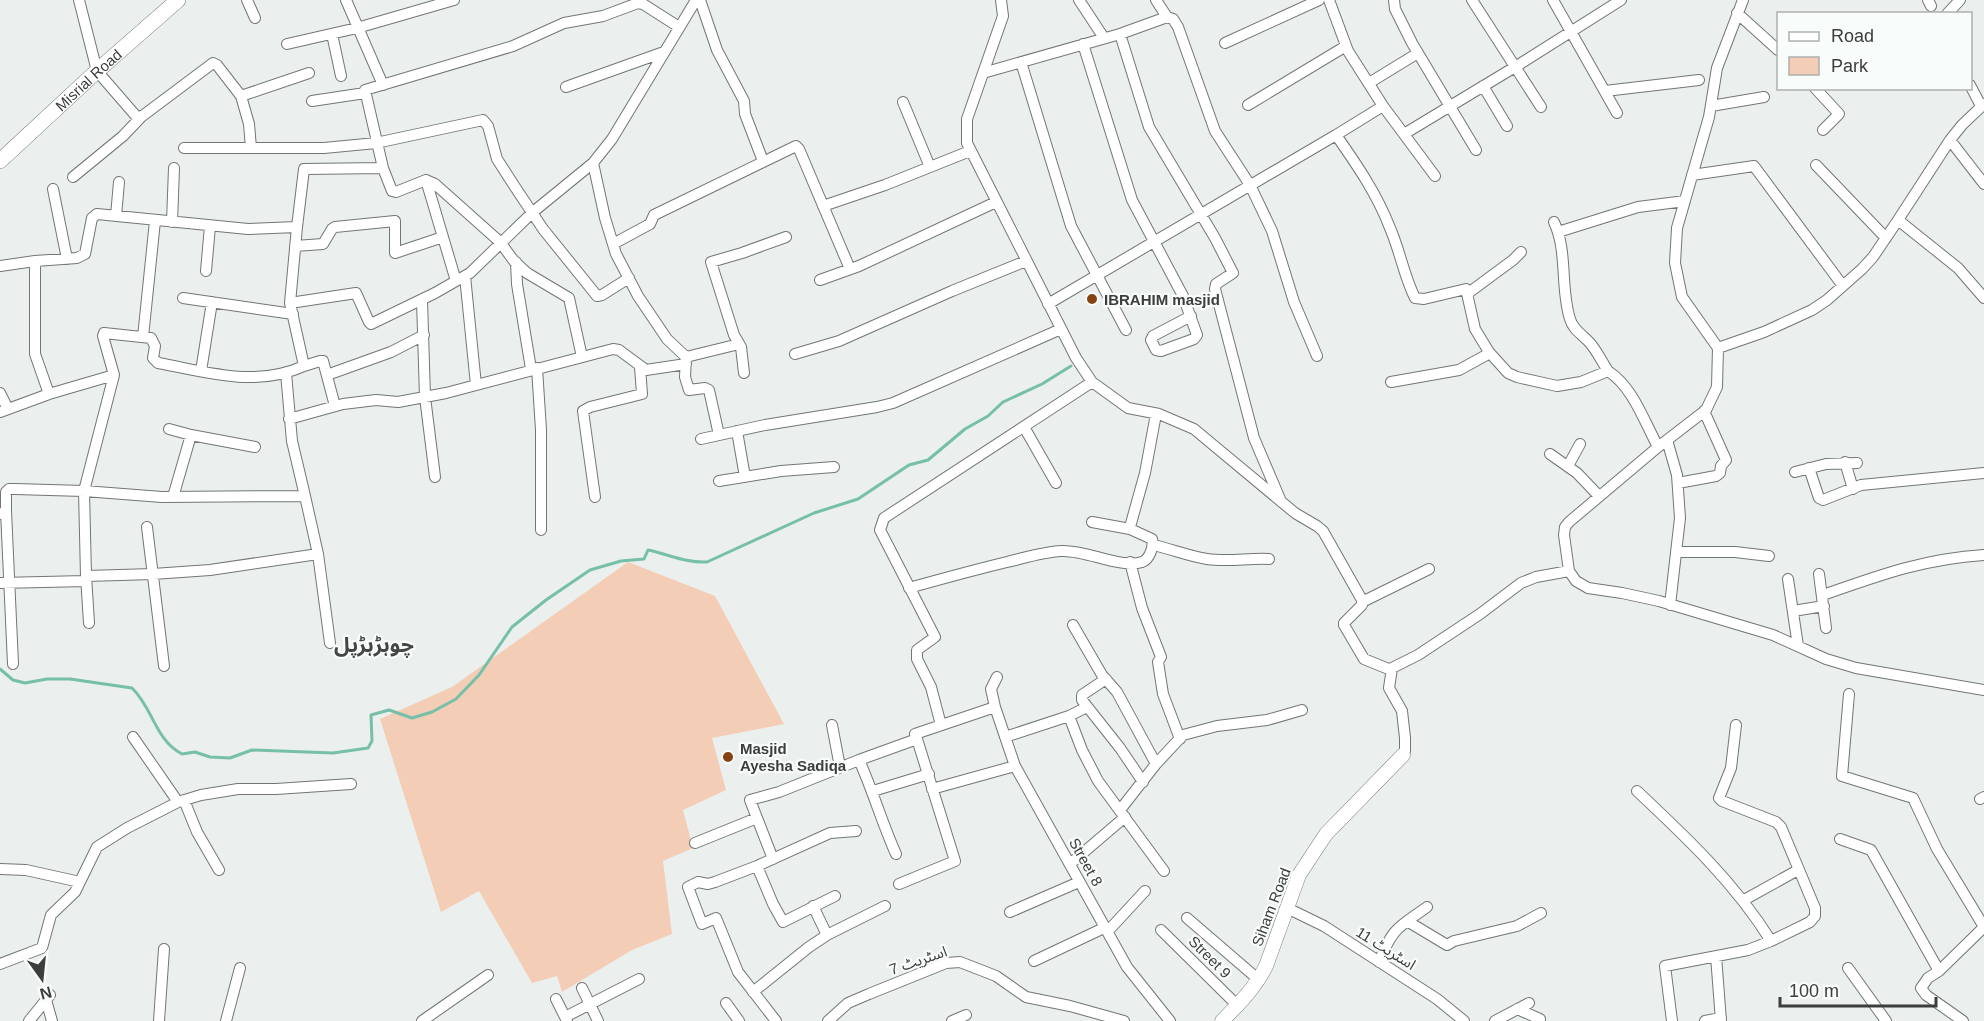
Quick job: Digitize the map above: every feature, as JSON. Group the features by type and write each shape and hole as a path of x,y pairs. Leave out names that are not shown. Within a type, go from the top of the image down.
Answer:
{"main road":[{"name":"Misrial Road","path":"0,161 178,0"}],"street":[{"path":"79,0 97,71 136,116 141,117"},
{"path":"248,0 255,18"},
{"path":"346,0 383,85"},
{"path":"287,44 357,28 454,0"},
{"path":"183,298 292,309 356,293 371,324 422,300 461,278 533,212 593,163 612,139 679,27 698,0"},
{"path":"698,0 717,50 744,101 745,114 763,161"},
{"path":"1015,0 1002,3 1001,24 967,119 967,143 1076,358 1092,382 1128,408 1156,414 1194,429 1295,513 1323,531 1362,602"},
{"path":"1079,0 1104,38"},
{"path":"1156,0 1167,17"},
{"path":"1224,43 1319,0"},
{"path":"1329,0 1346,46 1383,106 1435,176"},
{"path":"1394,0 1395,9 1418,54 1476,150"},
{"path":"1472,0 1540,107"},
{"path":"1553,0 1617,113"},
{"path":"1404,134 1573,32 1619,0"},
{"path":"1743,0 1717,68 1711,106 1677,228 1675,263 1682,297 1718,348 1717,387 1704,411 1598,495 1565,527 1569,571 1576,581 1588,588 1670,604 1773,635 1826,659 1856,668 1984,690"},
{"path":"1957,3 1972,0"},
{"path":"582,357 569,298 527,273 500,242 435,184 426,180 396,192 392,190 382,168 364,93 367,88 513,46 564,23 599,17 638,3 644,4 679,27"},
{"path":"1737,13 1777,48"},
{"path":"983,73 1120,34 1167,17 1173,19 1178,27 1215,131 1250,185 1272,231 1294,302 1317,357"},
{"path":"332,34 342,76"},
{"path":"1120,34 1149,127 1233,273 1216,284 1215,289 1254,438 1280,499"},
{"path":"1083,44 1132,200 1191,316"},
{"path":"1248,105 1346,46"},
{"path":"566,87 664,52"},
{"path":"1369,83 1418,54"},
{"path":"1021,62 1066,213 1077,242 1126,330"},
{"path":"73,177 123,136 141,117 213,63 241,96 249,124 251,148"},
{"path":"241,96 309,73"},
{"path":"1605,91 1699,80"},
{"path":"1484,86 1507,126"},
{"path":"1718,348 1764,332 1812,310 1843,286 1873,257 1950,140 1982,105 1972,87"},
{"path":"1817,90 1839,114 1822,130"},
{"path":"312,101 364,93"},
{"path":"1711,106 1764,96"},
{"path":"903,102 930,167"},
{"path":"1048,304 1201,216 1383,106"},
{"path":"184,148 313,149 376,143 483,120 488,126 497,159 543,229 597,296 629,278"},
{"path":"1336,135 1365,178 1380,206 1398,247 1408,284 1415,298 1424,299 1466,289 1475,329 1490,353 1508,373 1517,377 1557,386 1581,382 1608,371"},
{"path":"1950,140 1983,180"},
{"path":"613,244 650,224 654,215 794,147 798,148 850,269"},
{"path":"824,206 970,151"},
{"path":"593,163 613,244 629,278 667,339 686,361 685,377 689,390 705,388 709,390 719,435"},
{"path":"1816,165 1886,238"},
{"path":"1692,175 1754,166 1843,286"},
{"path":"172,222 174,168"},
{"path":"304,366 292,309 295,246 304,169 382,168"},
{"path":"426,180 443,237 461,278 476,385"},
{"path":"116,216 119,182"},
{"path":"53,189 68,259"},
{"path":"1670,604 1680,518 1678,483 1662,443 1629,392 1617,376 1608,371 1590,343 1574,328 1569,316 1556,227 1638,207 1685,201"},
{"path":"820,280 850,269 996,202"},
{"path":"0,266 80,257 85,254 94,216 116,216 248,229 297,227"},
{"path":"1898,220 1945,256 1984,298"},
{"path":"142,337 154,221"},
{"path":"295,246 323,244 335,226 395,221 395,253 443,237"},
{"path":"206,271 210,226"},
{"path":"744,373 742,350 734,335 711,261 742,253 786,237"},
{"path":"1467,294 1521,252"},
{"path":"35,261 35,354 49,394"},
{"path":"795,354 839,341 1026,261"},
{"path":"516,262 517,284 534,369 541,430 541,530"},
{"path":"422,300 425,397 435,477"},
{"path":"201,371 212,302"},
{"path":"701,439 892,403 1061,329"},
{"path":"89,623 84,491 114,375 104,333 151,338 154,341 154,361 237,378 263,378 286,373 320,360 323,361 335,406"},
{"path":"327,375 391,352 424,335"},
{"path":"289,419 335,406 376,400 398,402 425,397 614,349 619,350 640,367 655,370 739,344"},
{"path":"1391,382 1459,370 1490,353"},
{"path":"595,497 583,411 590,406 642,394 640,367"},
{"path":"286,373 292,441 318,554 330,643"},
{"path":"0,393 4,411 49,394 114,375"},
{"path":"941,725 931,687 917,659 917,650 935,637 880,530 884,518 1092,382"},
{"path":"1678,483 1716,476 1720,474 1721,466 1726,460 1704,411"},
{"path":"1130,529 1145,473 1156,414"},
{"path":"1024,427 1056,483"},
{"path":"169,429 255,447"},
{"path":"737,431 744,477"},
{"path":"173,497 191,435"},
{"path":"1568,466 1580,444"},
{"path":"1550,454 1568,466 1598,495"},
{"path":"1795,472 1851,462 1853,489"},
{"path":"719,481 781,471 834,467"},
{"path":"1809,468 1820,498 1823,500 1861,485 1984,473"},
{"path":"13,664 5,583 3,512 5,496 9,489 173,497 305,496"},
{"path":"909,588 970,571 1059,551 1077,551 1104,559 1130,562 1143,562 1147,559 1153,545 1152,539 1130,529 1092,522"},
{"path":"147,527 164,666"},
{"path":"1153,545 1174,550 1181,555 1209,559 1269,559"},
{"path":"1676,552 1735,552 1769,556"},
{"path":"5,583 210,570 318,554"},
{"path":"1793,611 1916,564 1955,557 1984,555"},
{"path":"1130,562 1142,608 1161,657 1158,662 1163,694 1180,739"},
{"path":"1391,670 1364,659 1359,654 1344,623 1362,602 1429,569"},
{"path":"1403,755 1405,738 1402,711 1389,688 1392,668 1418,655 1480,614 1521,583 1536,577 1569,571"},
{"path":"1819,574 1826,628"},
{"path":"1788,579 1798,646"},
{"path":"1073,625 1102,675 1117,692 1156,764"},
{"path":"899,884 956,861 915,734 995,707 991,689 997,677"},
{"path":"1106,679 1082,695 1082,700 1120,748 1143,782"},
{"path":"1849,694 1842,776 1913,798 1937,849 1984,927 1928,978 1921,988 1926,995 1963,1021"},
{"name":"Street 8","path":"995,707 1015,766 1079,882 1127,967 1170,1021"},
{"path":"1005,737 1069,716 1087,707"},
{"path":"1070,864 1123,814 1156,764 1183,735 1200,730 1267,720 1302,710"},
{"path":"1069,716 1091,768 1164,871"},
{"path":"832,725 840,767"},
{"path":"1672,1021 1665,966 1748,950 1810,922 1815,916 1813,902 1781,827 1776,822 1719,798 1731,768 1736,725"},
{"path":"133,737 181,801 219,870"},
{"path":"773,859 750,800 779,792 917,739"},
{"name":"Siham Road","path":"1222,1021 1238,1006 1259,980 1299,875 1326,834 1403,755"},
{"path":"859,760 896,854"},
{"path":"932,789 1015,766"},
{"path":"873,791 928,774"},
{"path":"0,964 42,948 51,915 75,892 97,847 127,828 181,801 201,795 238,789 351,784"},
{"path":"1636,791 1698,848 1744,900 1771,941"},
{"path":"695,843 757,818"},
{"path":"776,1021 738,972 716,918 702,924 688,887 698,882 708,884 715,882 830,833 856,831"},
{"path":"1840,839 1871,850 1939,970"},
{"path":"757,866 783,922 835,896"},
{"path":"0,869 26,870 80,882"},
{"path":"1744,900 1798,870"},
{"path":"1010,912 1079,882"},
{"path":"1034,961 1107,929 1145,891"},
{"path":"813,906 827,935"},
{"path":"753,992 827,935 885,906"},
{"path":"1379,962 1397,927 1427,907"},
{"name":"اسٹریٹ 11","path":"1287,908 1324,926 1437,999 1464,1021"},
{"path":"1407,921 1448,945 1454,941 1517,926 1541,913"},
{"path":"1187,918 1259,980"},
{"name":"Street 9","path":"1161,930 1238,1006"},
{"path":"159,1021 164,949"},
{"path":"1706,1021 1721,1019 1716,956"},
{"name":"اسٹریٹ 7","path":"828,1021 848,1003 946,963 960,962 996,976 1026,997 1124,1021"},
{"path":"226,1021 240,968"},
{"path":"1848,968 1886,1021"},
{"path":"422,1021 488,975"},
{"path":"556,999 566,1019 639,980"},
{"path":"582,988 598,1021"},
{"path":"29,1021 48,997 52,1021"},
{"path":"726,1003 740,1021"},
{"path":"1496,1021 1529,1003"},
{"path":"1517,1009 1540,1019"},
{"path":"952,1021 966,1015"}],"green space":[{"path":"628,562 715,596 784,724 712,738 726,790 683,810 693,848 663,861 672,934 632,950 562,992 557,976 532,983 479,891 441,912 380,719 452,687"}],"waterway":[{"path":"0,669 13,680 25,683 47,679 70,679 132,688 166,741 182,754 195,752 210,757 230,758 252,750 333,753 368,748 372,741 371,715 389,710 412,718 432,712 456,699 479,675 512,627 590,570 621,561 644,559 648,550 684,560 707,562 814,513 858,499 909,465 928,460 965,429 988,416 1003,402 1042,384 1071,366"}],"place":[{"name":"IBRAHIM masjid","path":"1092,299"},
{"name":"Masjid Ayesha Sadiqa","path":"728,757"}],"district":[{"name":"چوہڑہڑپل","path":"374,644"}]}
